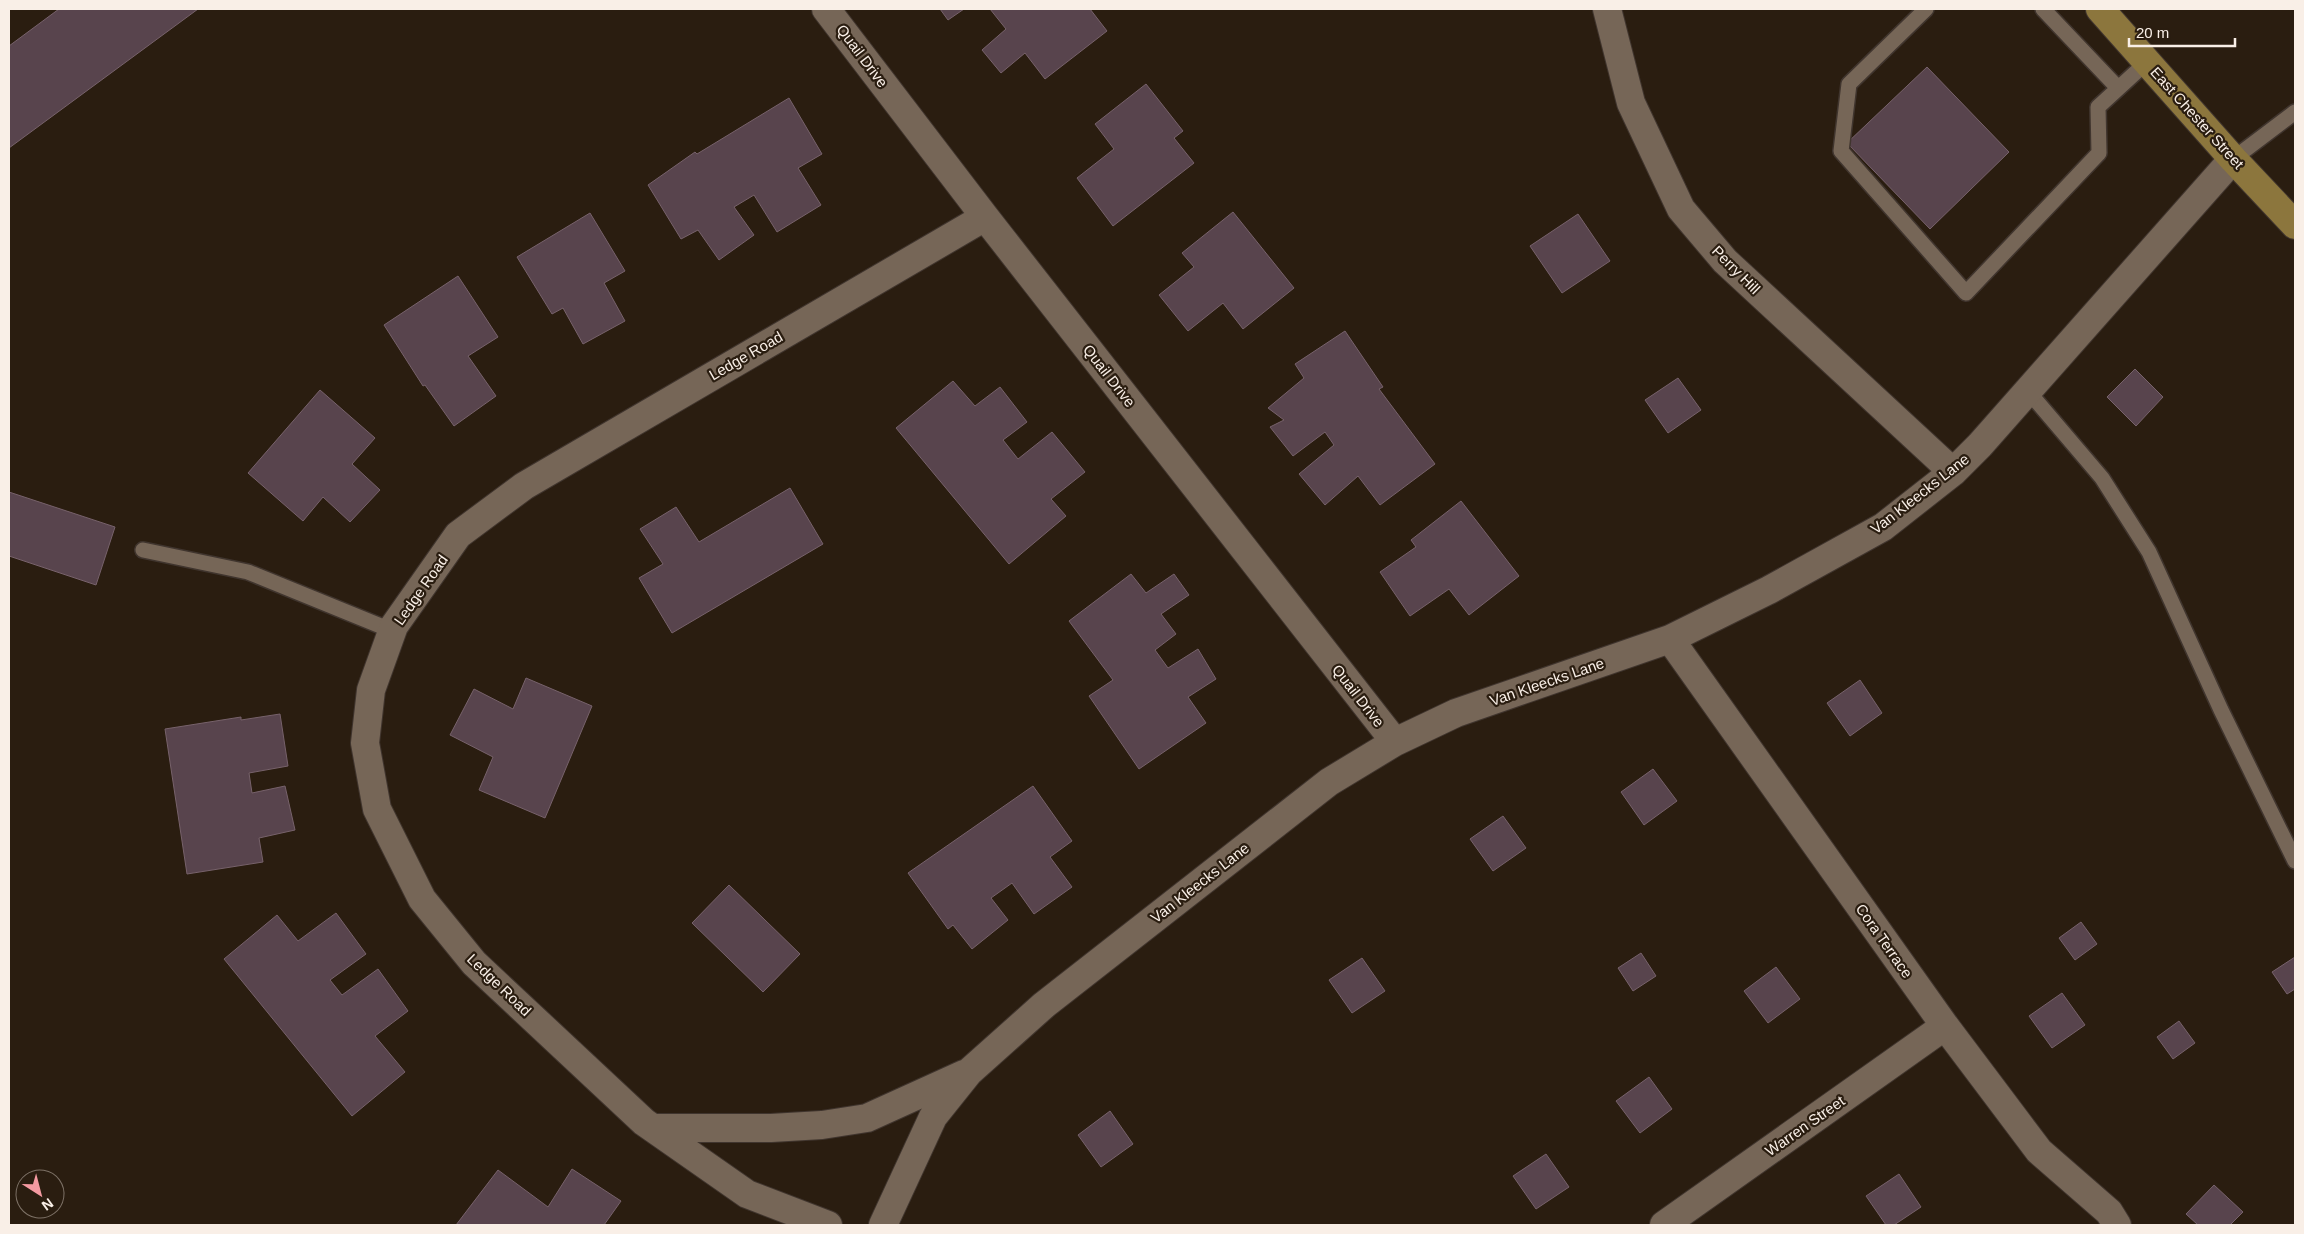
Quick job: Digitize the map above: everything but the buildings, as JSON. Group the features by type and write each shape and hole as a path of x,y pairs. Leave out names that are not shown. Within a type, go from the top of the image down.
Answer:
{"main road":[{"name":"East Chester Street","path":"2100,9 2233,159 2295,225"}],"street":[{"name":"Quail Drive","path":"826,9 984,217 1395,742"},
{"name":"Perry Hill","path":"1607,9 1631,103 1681,209 1725,261 1953,472"},
{"name":"Van Kleecks Lane","path":"883,1225 933,1117 969,1072 1044,1005 1321,788 1395,742 1456,713 1670,639 1769,590 1883,527 1953,472 2028,391 2233,159"},
{"name":"Ledge Road","path":"828,1225 746,1194 653,1128 474,963 422,899 376,809 365,743 371,690 393,631 458,535 524,486 984,217"},
{"name":"Cora Terrace","path":"1670,639 1945,1026 2039,1151 2109,1212 2117,1225"},
{"name":"Warren Street","path":"1664,1225 1945,1026"},
{"path":"653,1128 771,1128 822,1125 867,1118 969,1072"}],"lane":[{"path":"1926,9 1849,84 1841,151 1966,293 2099,153 2098,107 2147,62"},
{"path":"2042,9 2118,88"},
{"path":"2233,159 2295,112"},
{"path":"2028,391 2102,478 2150,552 2221,710 2295,861"},
{"path":"143,550 248,572 393,631"}]}
